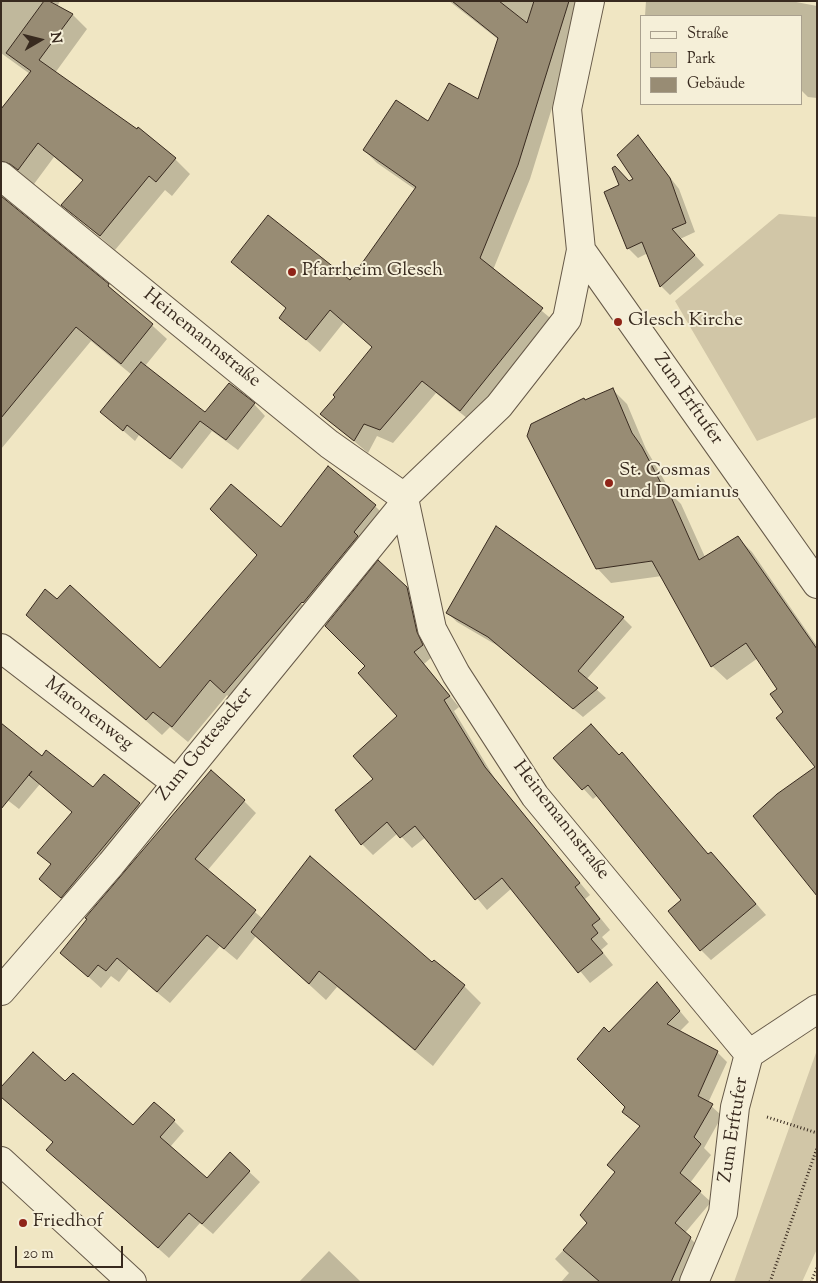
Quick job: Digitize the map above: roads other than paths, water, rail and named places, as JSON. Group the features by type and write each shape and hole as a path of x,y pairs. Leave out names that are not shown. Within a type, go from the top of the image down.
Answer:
{"street":[{"name":"Zum Erftufer","path":"590,1 568,109 581,250 817,584"},
{"name":"Heinemannstraße","path":"1,176 329,444 405,500 432,629 456,674 535,796 749,1054"},
{"name":"Zum Gottesacker","path":"1,991 111,864 175,782 405,500 499,406 566,319 581,250"},
{"name":"Maronenweg","path":"1,648 175,782"},
{"name":"Zum Erftufer","path":"694,1282 723,1213 735,1107 749,1054 817,1008"},
{"path":"1,1161 132,1282"}],"place":[{"name":"Pfarrheim Glesch","path":"292,272"},
{"name":"Glesch Kirche","path":"618,322"},
{"name":"St. Cosmas und Damianus","path":"609,483"},
{"name":"Friedhof","path":"23,1223"}]}
